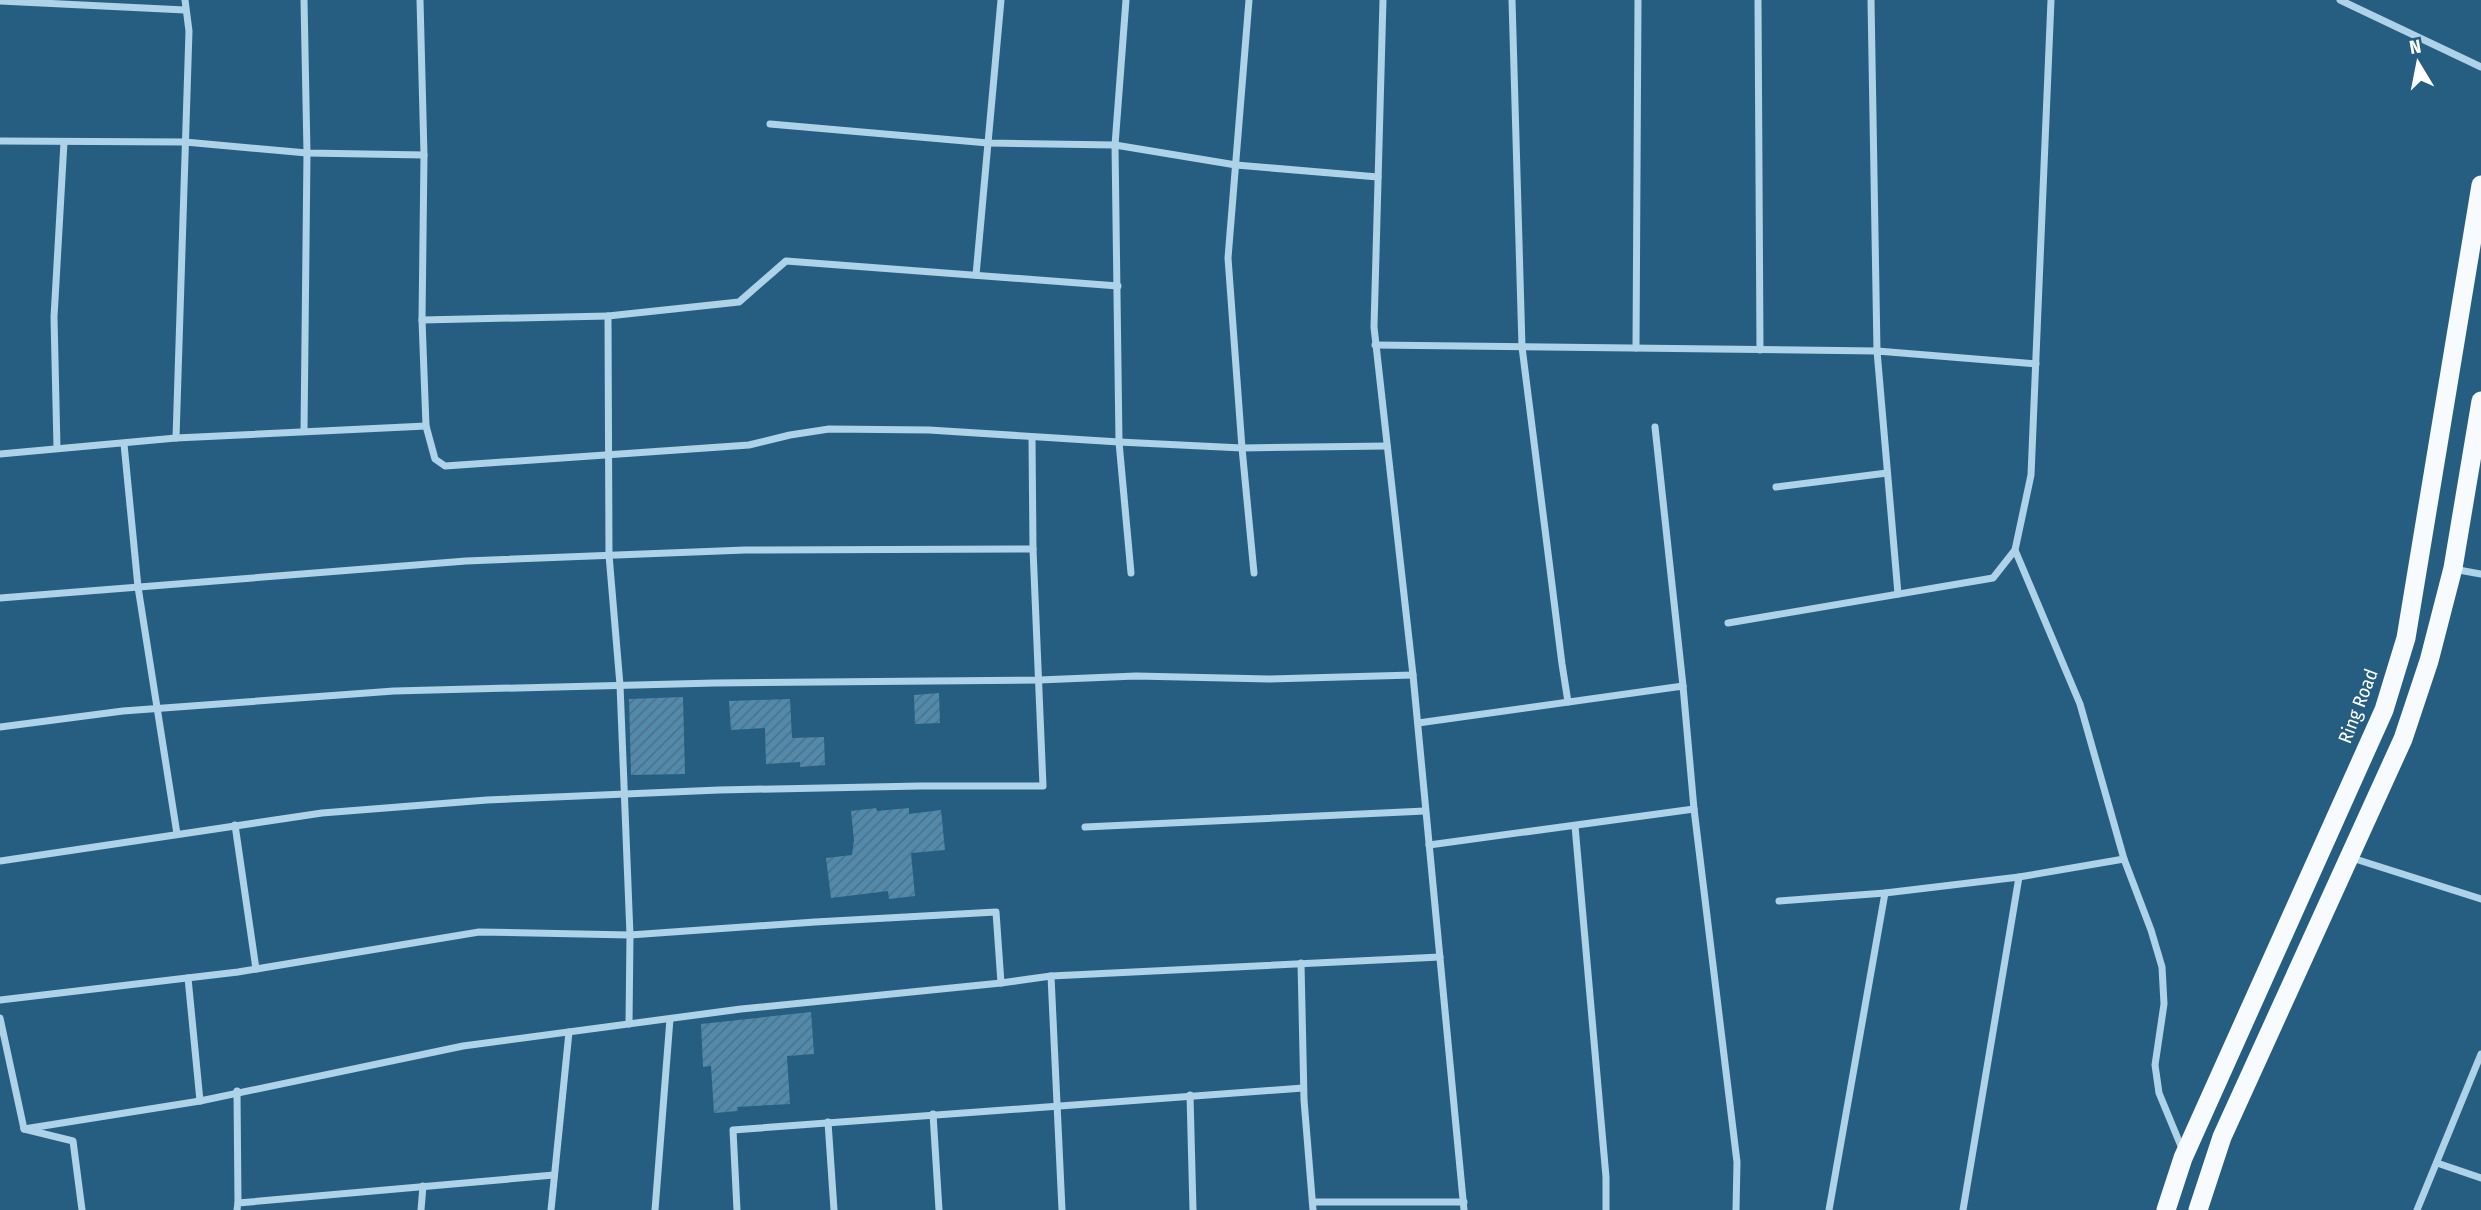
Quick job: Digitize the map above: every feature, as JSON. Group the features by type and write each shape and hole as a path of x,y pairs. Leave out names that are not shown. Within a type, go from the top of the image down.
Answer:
{"highway":[{"name":"Ring Road","path":"2166,1210 2184,1155 2384,709 2406,638 2481,185"},
{"path":"2198,1210 2222,1137 2403,739 2429,661 2452,568 2481,401"}],"street":[{"path":"176,438 189,31 185,0"},
{"path":"304,0 307,153 304,431"},
{"path":"420,0 424,155 422,320 426,426 435,459 445,466 750,445 830,429 929,430 1242,448 1387,446"},
{"path":"976,275 1001,0"},
{"path":"1126,0 1115,145 1119,442 1131,573"},
{"path":"1250,0 1228,258 1254,573"},
{"path":"1301,964 1303,1088 1313,1206 1464,1206 1418,723 1374,327 1383,0"},
{"path":"1512,0 1522,347 1568,702"},
{"path":"1636,348 1638,0"},
{"path":"1758,0 1760,350"},
{"path":"1871,0 1877,351 1898,594"},
{"path":"1728,623 1993,578 2015,550 2031,475 2051,0"},
{"path":"2340,0 2481,67"},
{"path":"0,1 185,10"},
{"path":"769,124 988,142 1115,145 1236,165 1378,177"},
{"path":"0,141 185,142 307,153 424,155"},
{"path":"57,448 54,317 64,142"},
{"path":"422,320 608,316 739,302 786,261 1118,286"},
{"path":"608,316 610,555 620,685 630,935 629,1024"},
{"path":"1376,345 1877,351 2036,364"},
{"path":"0,454 176,438 426,426"},
{"path":"1655,427 1684,686 1694,809 1737,1163 1736,1210"},
{"path":"0,861 322,813 487,800 746,789 1043,786 1033,549 1032,437"},
{"path":"124,444 138,587 177,834"},
{"path":"1776,487 1887,473"},
{"path":"0,598 466,561 745,550 1033,549"},
{"path":"2015,550 2080,705 2124,859 2162,967 2164,1004 2155,1065 2159,1093 2184,1155"},
{"path":"2452,568 2481,574"},
{"path":"0,727 156,708 394,691 1136,676 1269,679 1413,675"},
{"path":"1418,723 1684,686"},
{"path":"1429,845 1694,809"},
{"path":"1085,827 1425,811"},
{"path":"235,825 256,969"},
{"path":"1575,826 1606,1177 1606,1210"},
{"path":"2350,858 2481,899"},
{"path":"1779,901 2019,877 2124,859"},
{"path":"1963,1210 2019,877"},
{"path":"1829,1210 1885,892"},
{"path":"0,1000 256,969 479,932 630,935 996,912 1000,983"},
{"path":"24,1129 200,1101 237,1091 463,1046 741,1009 1000,983 1051,975 1440,957"},
{"path":"1051,975 1062,1210"},
{"path":"188,978 200,1101"},
{"path":"0,1018 24,1129"},
{"path":"655,1210 670,1019"},
{"path":"551,1210 569,1032"},
{"path":"2417,1210 2479,1066 2481,1054"},
{"path":"737,1210 733,1130 1303,1088"},
{"path":"237,1091 237,1207 423,1186 554,1175"},
{"path":"1190,1095 1193,1210"},
{"path":"933,1114 939,1210"},
{"path":"828,1122 834,1210"},
{"path":"24,1129 73,1141 82,1210"},
{"path":"2437,1163 2481,1178"},
{"path":"422,1210 423,1186"}],"building":[{"path":"939,693 940,723 915,724 914,695"},
{"path":"683,697 685,774 631,775 629,699"},
{"path":"790,699 792,738 824,737 825,765 800,767 800,762 766,764 765,728 731,730 729,701"},
{"path":"876,808 877,811 909,808 909,814 941,810 945,850 911,853 915,896 889,899 888,891 831,898 826,858 852,855 854,840 851,811"},
{"path":"811,1012 814,1054 787,1056 790,1104 737,1107 738,1111 714,1113 711,1066 703,1067 701,1024"}]}
